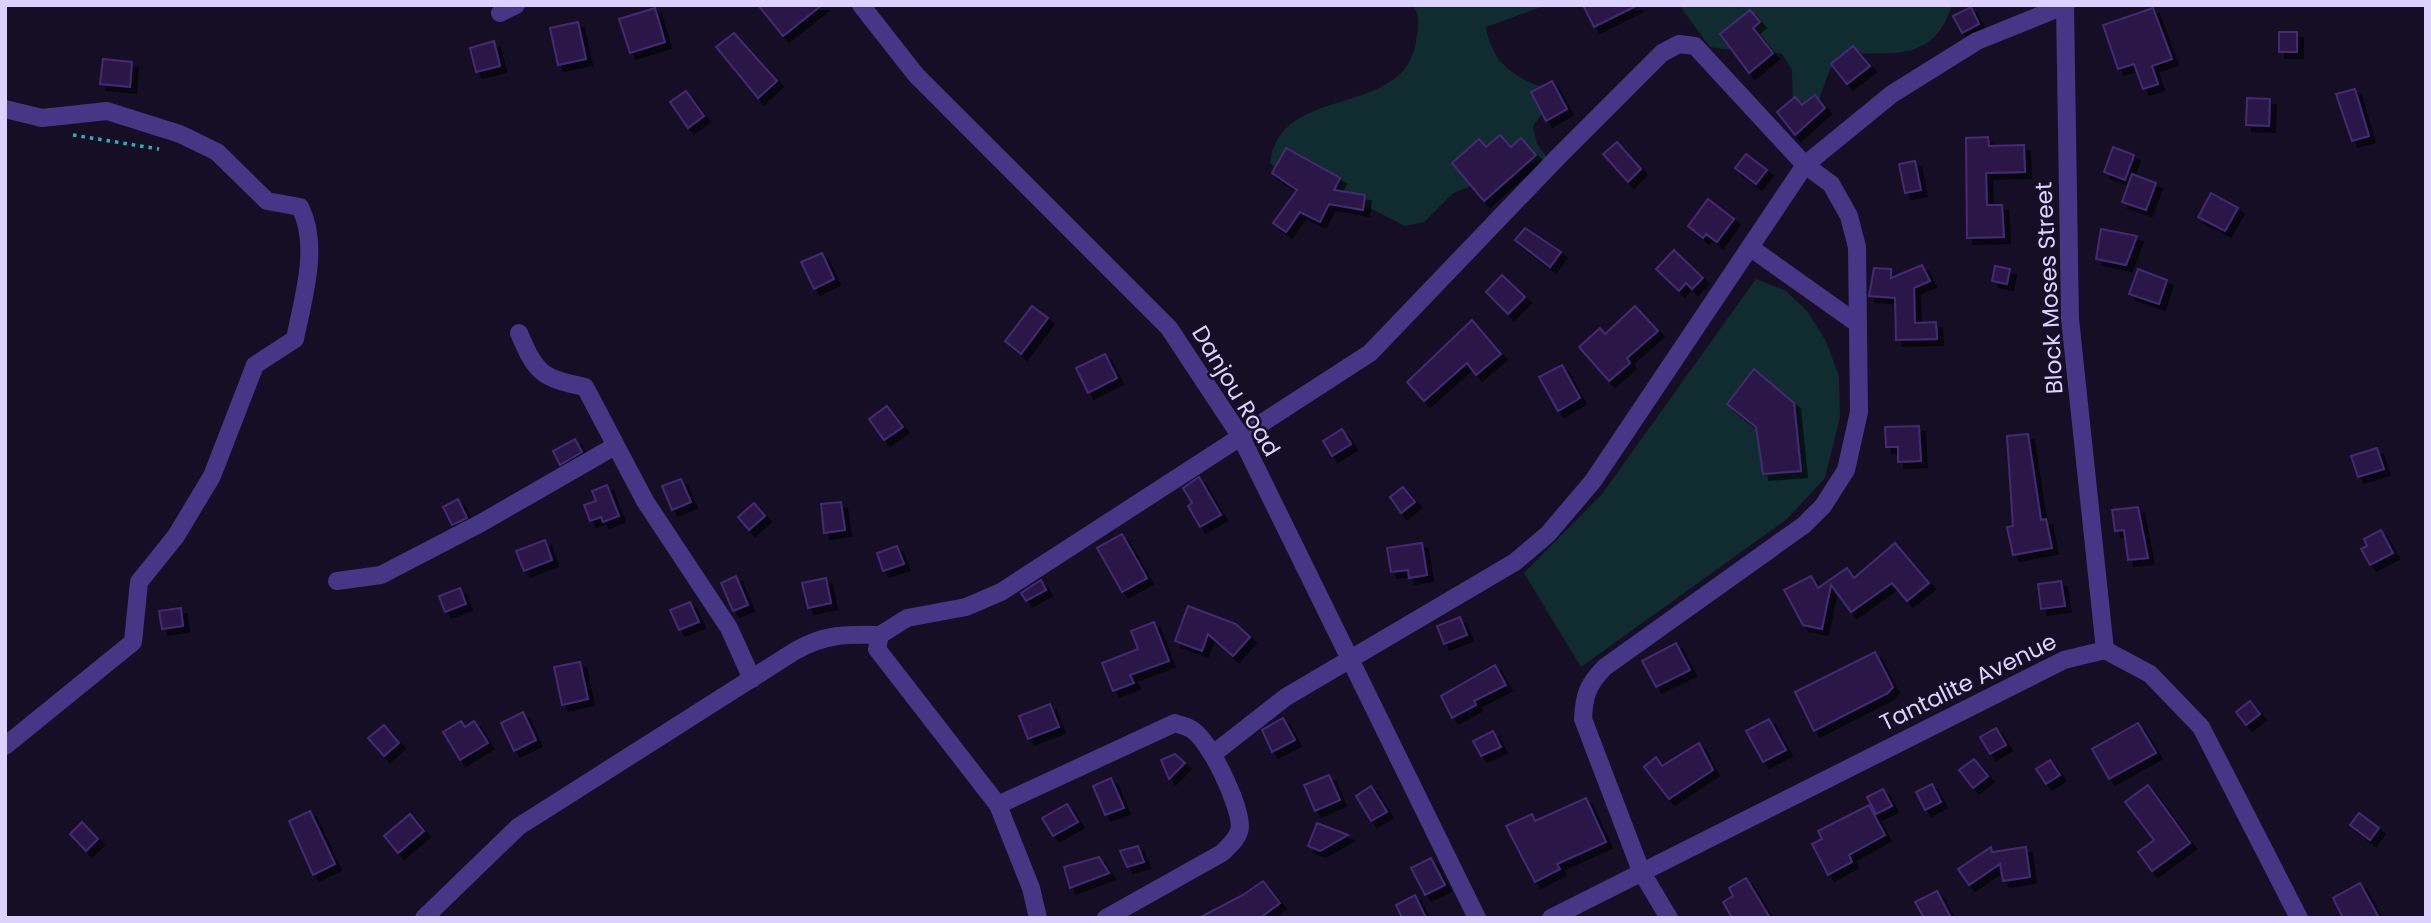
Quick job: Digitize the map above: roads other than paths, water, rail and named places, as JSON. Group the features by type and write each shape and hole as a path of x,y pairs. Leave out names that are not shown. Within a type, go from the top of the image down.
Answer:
{"street":[{"name":"Danjou Road","path":"861,5 905,63 1169,328 1241,437 1477,918"},
{"path":"1213,754 1286,697 1515,562 1548,534 1594,481 1805,165 1892,94 1966,48 2066,5"},
{"name":"Block Moses Street","path":"2066,5 2070,318 2105,650"},
{"path":"424,918 518,827 817,638 835,634 880,635 907,618 966,607 1001,592 1370,353 1556,158 1662,53 1679,44 1695,46 1805,165 1831,184 1849,216 1857,247 1859,412 1846,470 1823,506 1804,525 1605,667 1590,682 1584,696 1583,719 1641,871 1669,918"},
{"path":"5,109 42,118 107,111 180,134 217,152 267,201 300,207 309,225 307,276 295,339 255,365 212,476 176,536 138,582 133,642 5,746"},
{"path":"1751,248 1858,324"},
{"path":"519,333 534,368 560,382 585,387 651,511 729,628 752,679"},
{"path":"337,581 381,575 481,523 615,446"},
{"path":"880,635 877,649 998,805 1031,888 1038,918"},
{"path":"2105,650 2150,674 2201,727 2300,918"},
{"name":"Tantalite Avenue","path":"1551,918 2064,660 2105,650"},
{"path":"998,805 1175,723 1192,729 1213,754 1234,803 1240,828 1234,841 1222,853 1106,918"}]}
